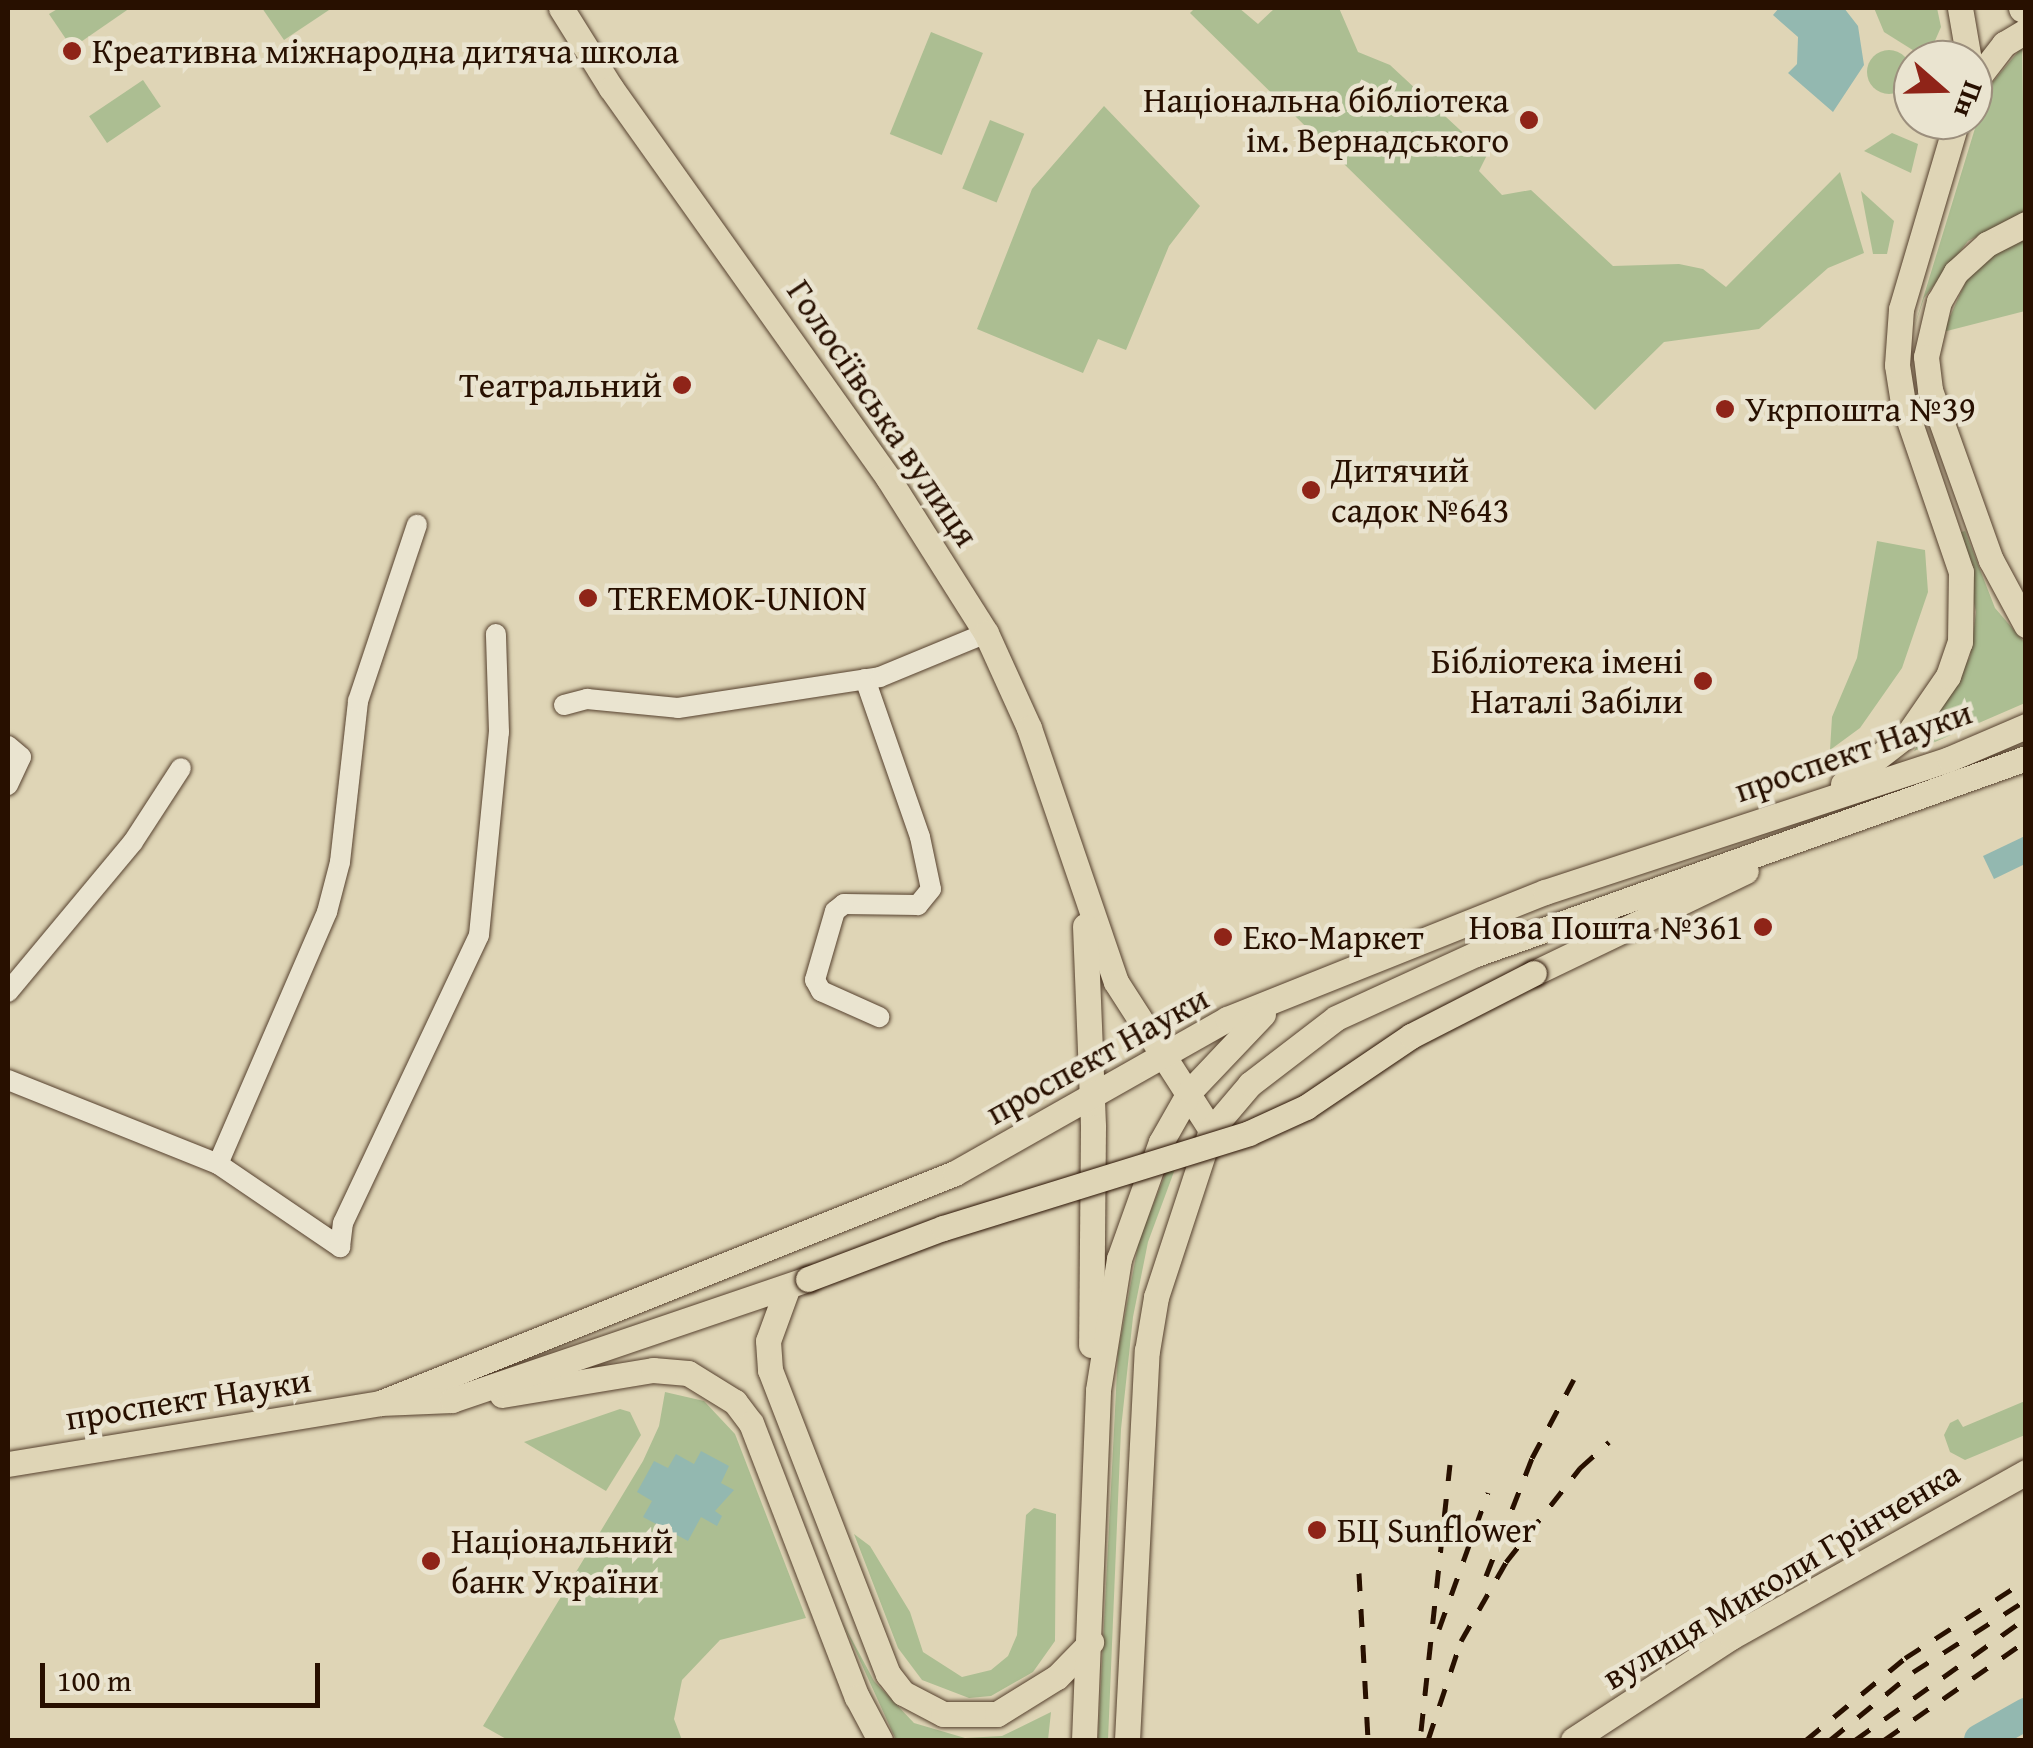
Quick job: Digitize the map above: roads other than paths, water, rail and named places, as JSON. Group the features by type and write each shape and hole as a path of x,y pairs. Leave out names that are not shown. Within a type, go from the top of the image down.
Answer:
{"main road":[{"name":"Голосіївська вулиця","path":"562,8 611,88 888,478 986,634 1029,728 1116,982 1190,1090 1211,1130"},
{"path":"1960,8 1966,40"},
{"path":"1993,58 2004,44 2026,30"},
{"path":"1813,804 1908,734 1932,704 1960,642 1961,572 1902,403 1897,366 1901,309 1952,140"},
{"path":"2026,224 1987,244 1956,272 1939,300 1926,357 1930,390 1991,560 2026,625"},
{"name":"проспект Науки","path":"380,1403 955,1173 1227,1019 1274,1004 1545,892 1813,804 2026,726"},
{"name":"проспект Науки","path":"1211,1130 1286,1054 1366,1002 1588,910 1788,848 2026,758"},
{"name":"проспект Науки","path":"8,1464 380,1403 452,1400 798,1284 943,1228 1249,1133 1306,1107 1411,1036 1534,973 1701,896 1788,848"},
{"name":"Голосіївська вулиця","path":"1082,891 1092,1098 1090,1336 1098,1390"},
{"path":"1084,1740 1098,1390 1119,1258 1161,1142 1190,1090 1274,1004"},
{"path":"1127,1740 1147,1351 1170,1240 1211,1130"},
{"path":"798,1284 768,1341 770,1370 888,1674 902,1694 944,1714 997,1714 1046,1686 1090,1642"},
{"path":"452,1400 549,1390 653,1370 688,1372 714,1384 751,1422 857,1697 880,1740"},
{"name":"вулиця Миколи Грінченка","path":"1573,1740 1747,1628 2026,1472"}],"street":[{"path":"218,1164 327,912 340,862 358,701 417,524"},
{"path":"8,1080 218,1164 340,1247 344,1224 478,935 500,732 496,634"},
{"path":"564,704 587,699 678,708 865,679 986,634"},
{"path":"865,679 920,837 931,888 918,905 844,904 835,911 814,980 821,991 879,1018"},
{"path":"8,785 14,752"},
{"path":"8,992 133,842 181,768"}],"water":[{"path":"1779,8 1844,8 1858,26 1864,65 1833,112 1788,73 1797,64 1798,37 1773,15"},
{"path":"2025,836 2025,864 1994,879 1983,856"},
{"path":"701,1451 729,1466 721,1483 734,1490 715,1511 722,1516 717,1526 701,1517 688,1541 643,1517 652,1501 637,1492 654,1461 668,1468 676,1454 694,1464"}],"waterway":[{"path":"1980,1740 2026,1714"}],"railway":[{"path":"1486,1576 1532,1458 1574,1379"},
{"path":"1428,1740 1461,1641 1506,1562 1580,1468 1609,1442"},
{"path":"1421,1731 1450,1465"},
{"path":"1439,1629 1488,1492"},
{"path":"1359,1573 1368,1740"},
{"path":"1806,1740 1905,1658 2026,1580"},
{"path":"1830,1740 1913,1672 2026,1600"},
{"path":"1855,1740 2026,1618"},
{"path":"1884,1740 2026,1641"}],"place":[{"name":"Креативна міжнародна дитяча школа","path":"72,51"},
{"name":"Національна бібліотека ім. Вернадського","path":"1529,120"},
{"name":"Театральний","path":"682,385"},
{"name":"Укрпошта №39","path":"1725,409"},
{"name":"Дитячий садок №643","path":"1311,490"},
{"name":"TEREMOK-UNION","path":"588,598"},
{"name":"Бібліотека імені Наталі Забіли","path":"1703,681"},
{"name":"Нова Пошта №361","path":"1763,927"},
{"name":"Еко-Маркет","path":"1223,937"},
{"name":"БЦ Sunflower","path":"1317,1530"},
{"name":"Національний банк України","path":"431,1561"}]}
